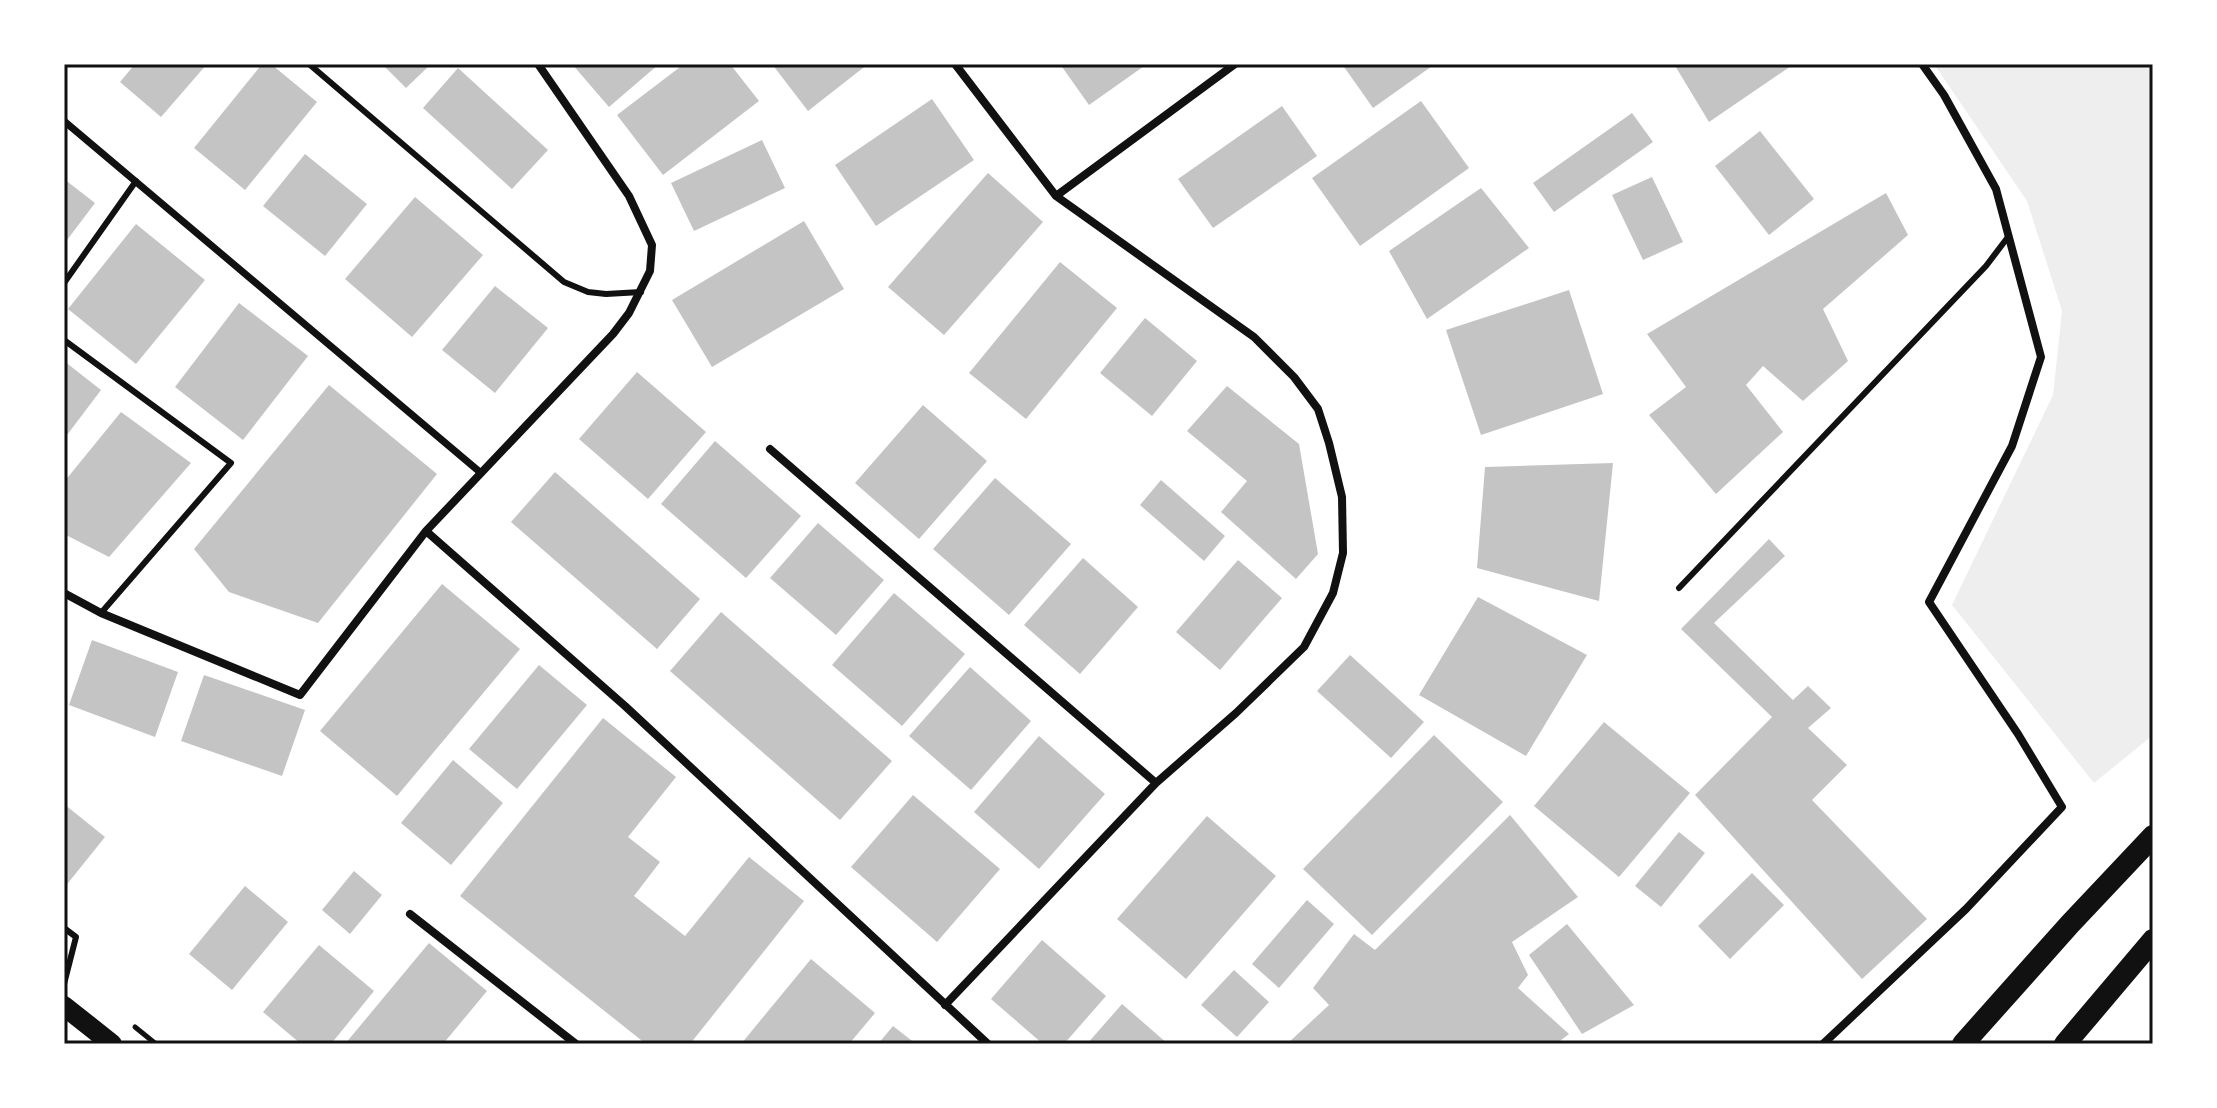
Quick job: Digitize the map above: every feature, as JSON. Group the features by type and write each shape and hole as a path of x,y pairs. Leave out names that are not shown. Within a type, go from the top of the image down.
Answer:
{"highway":[{"path":"1963,1044 2153,836"},
{"path":"2065,1044 2153,940"}],"main road":[{"path":"64,1006 112,1044"}],"street":[{"path":"64,593 101,613 300,695 426,531 613,334 629,313 650,271 652,245 629,196 538,64"},
{"path":"945,1005 1156,783 1236,713 1304,647 1333,593 1343,553 1342,497 1329,443 1318,409 1294,377 1254,337 1056,196 955,64"},
{"path":"1056,196 1235,64"},
{"path":"1823,1044 1966,909 2062,807 2018,734 1929,602 2012,446 2041,357 1996,189 1944,95 1922,64"},
{"path":"64,121 481,473"},
{"path":"770,449 1156,783"},
{"path":"426,531 625,706 988,1044"},
{"path":"410,914 576,1044"}],"lane":[{"path":"309,64 564,282 588,292 641,292"},
{"path":"64,283 136,181"},
{"path":"1679,588 1986,266 2008,237"},
{"path":"64,340 231,463 101,613"},
{"path":"64,928 76,937 64,984"}],"shaded area":[{"path":"1934,64 2153,64 2153,735 2094,783 1952,605 2053,395 2062,311 2027,201"}],"building":[{"path":"135,64 207,64 161,117 120,82"},
{"path":"262,64 271,64 317,102 245,190 194,148"},
{"path":"382,64 431,64 406,88"},
{"path":"572,64 659,64 609,107"},
{"path":"684,64 730,64 759,101 663,175 617,115"},
{"path":"772,64 868,64 808,111"},
{"path":"1060,64 1147,64 1089,105"},
{"path":"1342,64 1435,64 1373,108"},
{"path":"1674,64 1794,64 1709,122"},
{"path":"458,68 548,150 512,189 423,108"},
{"path":"932,99 974,160 876,226 835,165"},
{"path":"1421,101 1469,168 1360,246 1312,178"},
{"path":"1282,106 1317,156 1213,228 1178,179"},
{"path":"1632,113 1653,142 1554,212 1533,183"},
{"path":"1760,131 1814,199 1769,235 1715,166"},
{"path":"762,140 785,188 694,231 671,183"},
{"path":"305,154 367,204 325,256 263,206"},
{"path":"988,173 1043,222 944,335 888,287"},
{"path":"1652,177 1683,242 1643,260 1612,195"},
{"path":"64,179 95,203 64,244"},
{"path":"1481,188 1529,248 1427,319 1389,251"},
{"path":"1886,193 1908,235 1823,309 1848,361 1803,401 1763,366 1746,385 1783,432 1716,494 1649,415 1686,387 1647,334"},
{"path":"415,197 483,255 412,337 345,279"},
{"path":"804,221 844,289 712,367 672,300"},
{"path":"136,224 205,280 136,364 68,309"},
{"path":"1060,262 1117,308 1026,419 969,373"},
{"path":"495,286 548,328 495,393 442,350"},
{"path":"1569,290 1603,394 1481,435 1446,330"},
{"path":"239,303 308,356 243,440 175,387"},
{"path":"1145,318 1197,361 1152,416 1100,373"},
{"path":"64,361 101,390 64,439"},
{"path":"637,372 706,432 648,499 579,439"},
{"path":"329,385 437,474 318,623 229,592 194,549"},
{"path":"1227,386 1299,444 1318,554 1296,579 1221,512 1247,481 1187,431"},
{"path":"923,405 987,461 919,539 855,483"},
{"path":"121,412 191,463 109,557 64,534 64,482"},
{"path":"715,441 801,516 746,578 661,504"},
{"path":"1613,463 1599,601 1477,568 1485,467"},
{"path":"555,472 700,599 657,649 511,522"},
{"path":"995,478 1071,544 1009,615 933,549"},
{"path":"1161,480 1225,536 1204,561 1140,505"},
{"path":"818,523 884,580 836,635 770,578"},
{"path":"1769,539 1785,556 1714,623 1793,700 1808,686 1831,708 1808,728 1847,765 1812,800 1927,919 1862,979 1695,795 1772,717 1681,629"},
{"path":"1083,558 1138,607 1080,674 1024,625"},
{"path":"1238,560 1282,598 1220,670 1176,632"},
{"path":"442,584 520,649 397,796 320,731"},
{"path":"894,593 965,654 902,726 832,665"},
{"path":"1478,597 1587,655 1526,756 1419,695"},
{"path":"721,612 892,761 840,820 670,671"},
{"path":"92,640 178,672 155,737 69,705"},
{"path":"1350,655 1424,722 1391,758 1317,691"},
{"path":"539,665 587,705 517,789 469,749"},
{"path":"970,667 1031,721 971,790 909,736"},
{"path":"204,675 305,710 282,776 181,741"},
{"path":"603,718 676,777 628,837 660,862 634,896 685,936 749,857 804,901 690,1044 646,1044 460,896"},
{"path":"1604,722 1690,793 1619,877 1534,806"},
{"path":"1434,735 1503,802 1372,935 1303,869"},
{"path":"1039,736 1105,794 1039,869 974,812"},
{"path":"453,760 503,803 451,865 401,823"},
{"path":"913,795 1000,869 937,942 851,867"},
{"path":"64,804 105,837 64,888"},
{"path":"1510,815 1578,897 1512,942 1528,975 1518,988 1569,1034 1556,1044 1287,1044 1329,1005 1313,988 1354,934 1375,950"},
{"path":"1207,816 1276,876 1186,979 1117,919"},
{"path":"1679,832 1705,853 1661,907 1635,886"},
{"path":"354,871 382,895 350,934 322,910"},
{"path":"1752,873 1784,905 1730,959 1698,926"},
{"path":"245,886 288,922 232,990 189,954"},
{"path":"1307,900 1334,924 1279,988 1252,964"},
{"path":"1567,924 1634,1005 1582,1034 1529,955"},
{"path":"1042,940 1106,996 1064,1044 1043,1044 991,999"},
{"path":"429,943 487,991 443,1044 345,1044"},
{"path":"319,945 374,991 331,1044 301,1044 263,1012"},
{"path":"811,959 875,1013 849,1044 741,1044"},
{"path":"1234,970 1269,1002 1237,1037 1201,1005"},
{"path":"1122,1004 1168,1044 1087,1044"},
{"path":"893,1026 916,1044 878,1044"}]}
